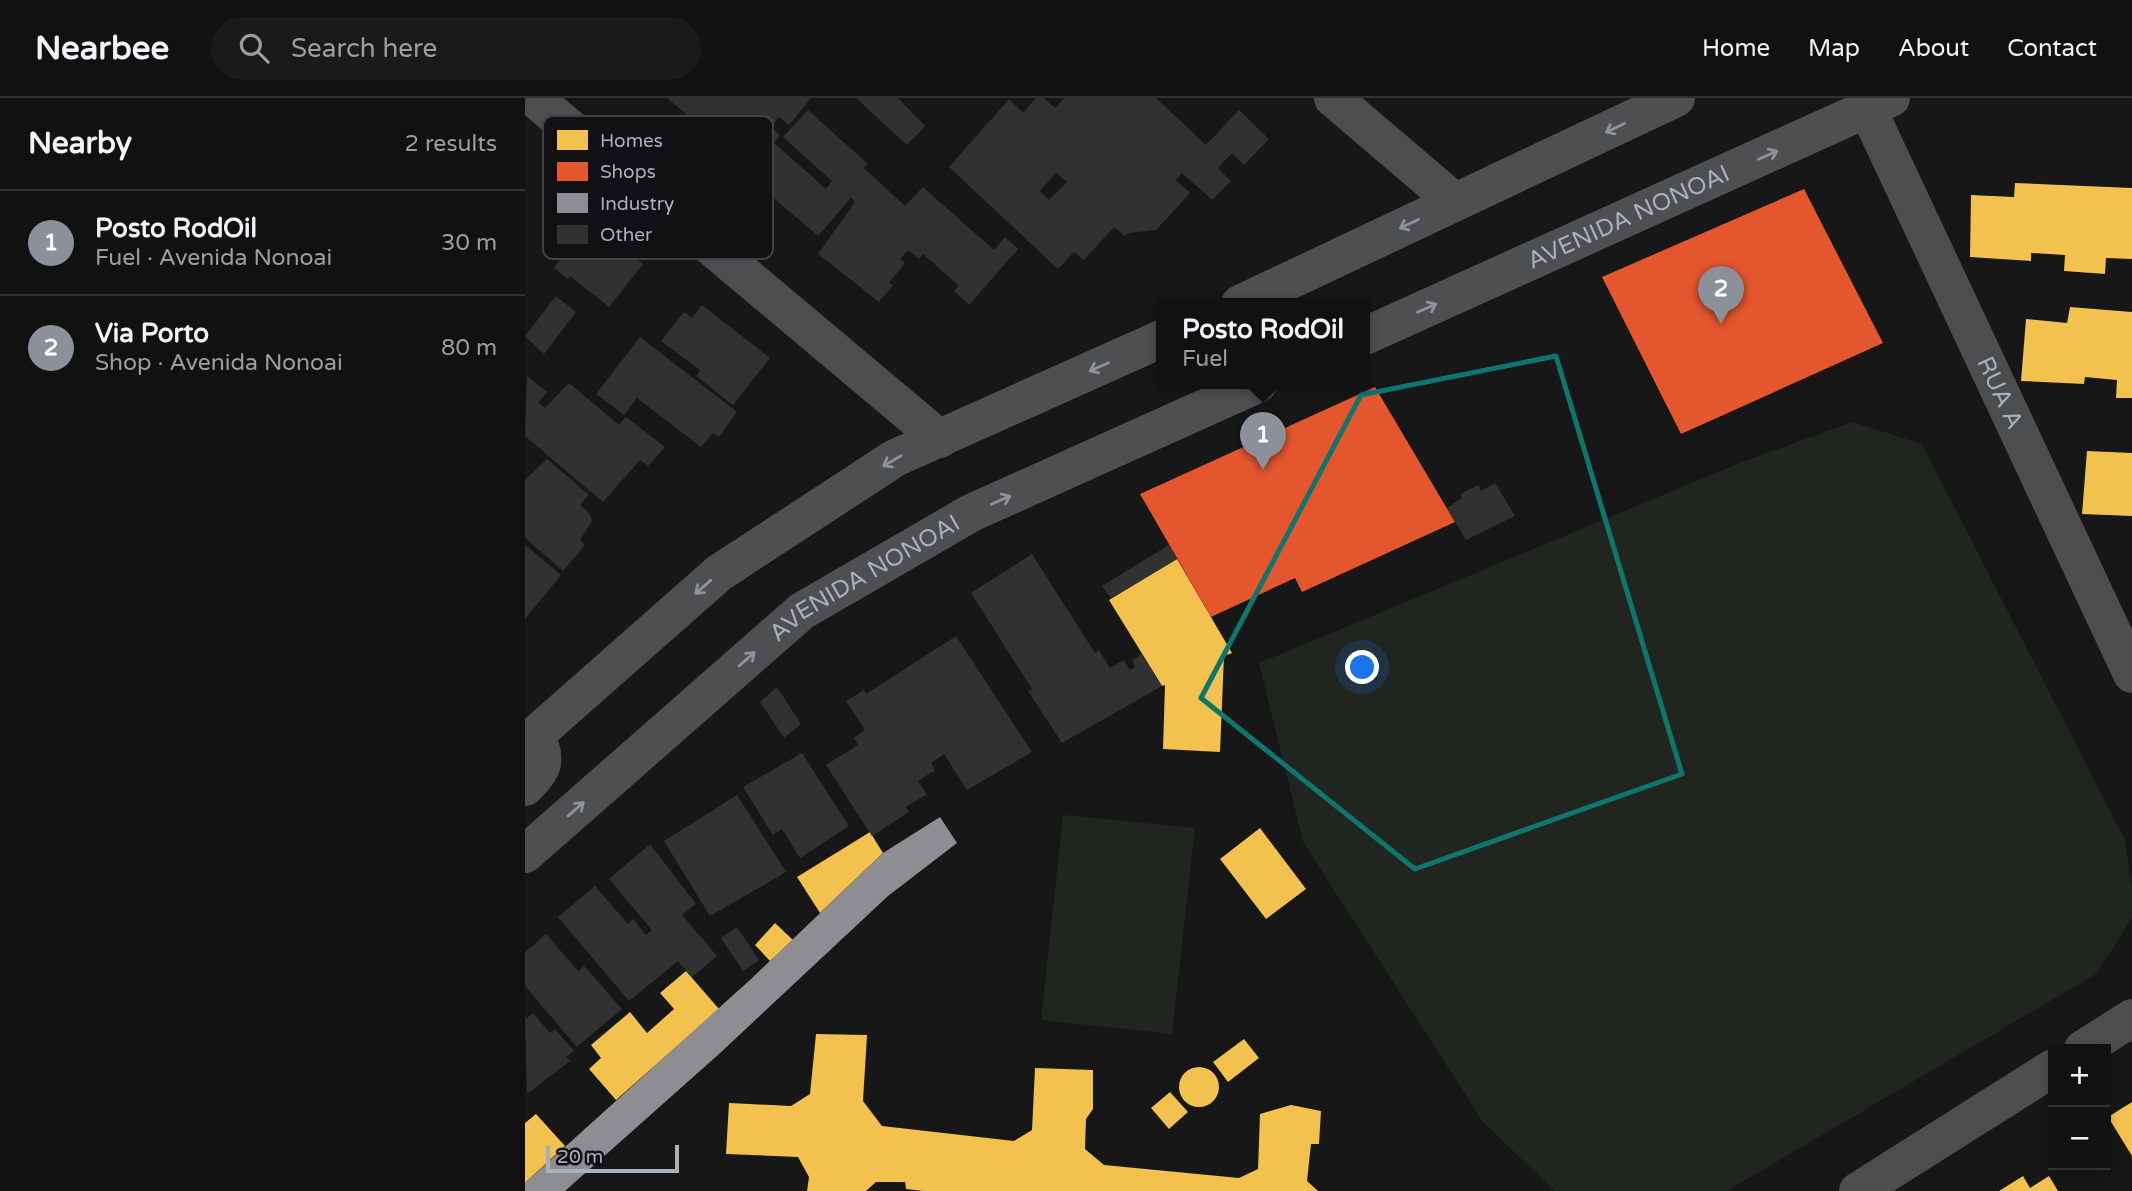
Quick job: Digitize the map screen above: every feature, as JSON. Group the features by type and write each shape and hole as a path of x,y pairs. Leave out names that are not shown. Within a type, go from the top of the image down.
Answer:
{"main road":[{"path":"1253,298 1676,98"},
{"name":"AVENIDA NONOAI","path":"1370,334 1879,104"},
{"path":"525,787 541,770 545,760 530,739 719,573 895,458 1156,341"},
{"name":"AVENIDA NONOAI","path":"525,854 801,611 971,513 1247,389"}],"street":[{"path":"534,98 555,116"},
{"path":"1333,98 1455,202"},
{"name":"RUA A","path":"1879,104 2132,674"},
{"path":"726,259 940,439"},
{"path":"2091,1044 2132,1018"},
{"path":"1857,1191 2048,1071"}],"highlighted area":[{"path":"1556,356 1682,774 1415,869 1201,698 1361,395"}],"shaded area":[{"path":"1852,422 1922,444 2125,840 2132,890 2132,918 2096,974 1727,1191 1555,1191 1483,1122 1303,842 1259,663 1742,462"},
{"path":"1063,815 1195,828 1172,1034 1041,1020"}],"building: Homes":[{"path":"2015,183 2132,188 2132,259 2106,258 2105,274 2064,271 2065,255 2031,253 2031,261 1970,257 1971,195 2014,197"},
{"path":"2070,307 2132,312 2132,398 2116,398 2117,380 2085,377 2084,384 2021,381 2026,319 2067,323"},
{"path":"2087,451 2132,453 2132,516 2082,514"},
{"path":"1177,559 1232,653 1224,656 1220,752 1163,749 1165,685 1162,686 1109,600"},
{"path":"1260,828 1306,889 1266,919 1220,859"},
{"path":"870,832 883,853 820,913 797,877"},
{"path":"775,923 793,940 770,961 755,945"},
{"path":"686,971 719,1009 616,1100 589,1069 601,1058 591,1045 630,1012 647,1033 674,1009 660,993"},
{"path":"816,1034 867,1035 863,1101 882,1126 1014,1141 1032,1130 1035,1068 1093,1070 1093,1109 1086,1119 1085,1149 1104,1165 1239,1178 1258,1169 1260,1114 1291,1105 1321,1111 1319,1144 1311,1144 1307,1181 1318,1191 923,1191 906,1189 905,1182 876,1182 866,1191 807,1191 809,1177 798,1157 726,1154 729,1103 791,1106 810,1094"},
{"path":"1244,1039 1259,1058 1228,1082 1213,1062"},
{"path":"1199,1067 1207,1068 1213,1073 1218,1079 1218,1095 1213,1101 1207,1106 1199,1107 1191,1106 1185,1101 1180,1095 1179,1087 1180,1079 1185,1073 1191,1068"},
{"path":"1170,1092 1188,1112 1169,1129 1151,1108"},
{"path":"2132,1102 2132,1156 2111,1122 2111,1115"},
{"path":"536,1114 565,1146 525,1183 525,1123"},
{"path":"2023,1176 2030,1188 2049,1176 2058,1191 1999,1191"}],"building: Shops":[{"path":"1804,189 1883,343 1681,434 1602,277"},
{"path":"1375,387 1455,522 1302,592 1295,578 1211,617 1140,494"}],"building: Industry":[{"path":"940,817 957,843 888,896 719,1054 565,1191 525,1191 525,1183 751,979 883,853"}],"building: Other":[{"path":"667,98 811,98 789,125 779,117 773,124 773,116 688,116"},
{"path":"856,98 898,98 925,126 907,145"},
{"path":"1036,98 1044,98 1055,108 1065,98 1156,98 1206,145 1239,110 1269,139 1244,165 1232,153 1218,168 1231,181 1212,200 1182,173 1176,180 1190,193 1156,230 1128,233 1125,236 1114,227 1084,260 1074,252 1058,269 949,167 1009,99 1023,113","holes":["1056,173 1067,182 1049,200 1040,191"]},
{"path":"808,110 868,164 864,168 905,206 923,187 994,250 1005,237 1018,249 969,305 954,291 959,286 923,254 919,259 908,250 900,259 905,263 889,283 893,285 879,302 818,254 855,202 851,198 818,236 773,197 773,129 780,135 774,143 826,189 832,181 783,137"},
{"path":"561,259 637,259 643,264 609,307 570,276 568,279 554,268"},
{"path":"556,296 576,312 544,354 525,336"},
{"path":"702,305 770,358 733,405 696,376 700,370 661,341 684,312 692,318"},
{"path":"640,337 737,412 719,437 713,433 701,447 637,398 624,415 596,394"},
{"path":"527,376 547,392 538,402 545,408 569,383 619,425 626,417 665,447 648,466 640,460 603,502 525,436"},
{"path":"547,459 589,495 580,505 589,513 592,521 580,540 585,545 563,571 525,538 525,480"},
{"path":"1495,483 1515,516 1466,540 1447,508 1462,498 1460,494 1479,485 1481,491"},
{"path":"525,545 561,575 525,619"},
{"path":"1169,545 1177,559 1111,598 1102,586"},
{"path":"1032,554 1095,653 1099,650 1110,668 1124,660 1130,670 1135,667 1132,660 1142,654 1162,686 1062,743 1028,691 1032,689 971,593"},
{"path":"956,636 1032,752 967,790 944,754 931,763 935,770 918,781 927,794 906,807 909,812 872,836 826,765 858,745 854,738 865,730 846,701 864,690 866,694"},
{"path":"777,687 801,724 784,738 760,702"},
{"path":"802,753 849,826 800,858 782,829 773,835 743,787"},
{"path":"737,795 786,872 710,916 664,841"},
{"path":"650,844 696,904 682,915 717,956 692,977 678,961 629,1001 558,917 595,886 628,924 633,919 646,935 652,930 609,879"},
{"path":"737,927 759,960 743,971 721,938"},
{"path":"546,934 578,971 584,966 622,1009 577,1047 525,986 525,952"},
{"path":"533,1013 550,1033 555,1029 574,1051 566,1057 570,1061 527,1094 525,1015 527,1018"}],"place":[{"name":"Via Porto","path":"1721,324"},
{"name":"Posto RodOil","path":"1263,470"}]}
